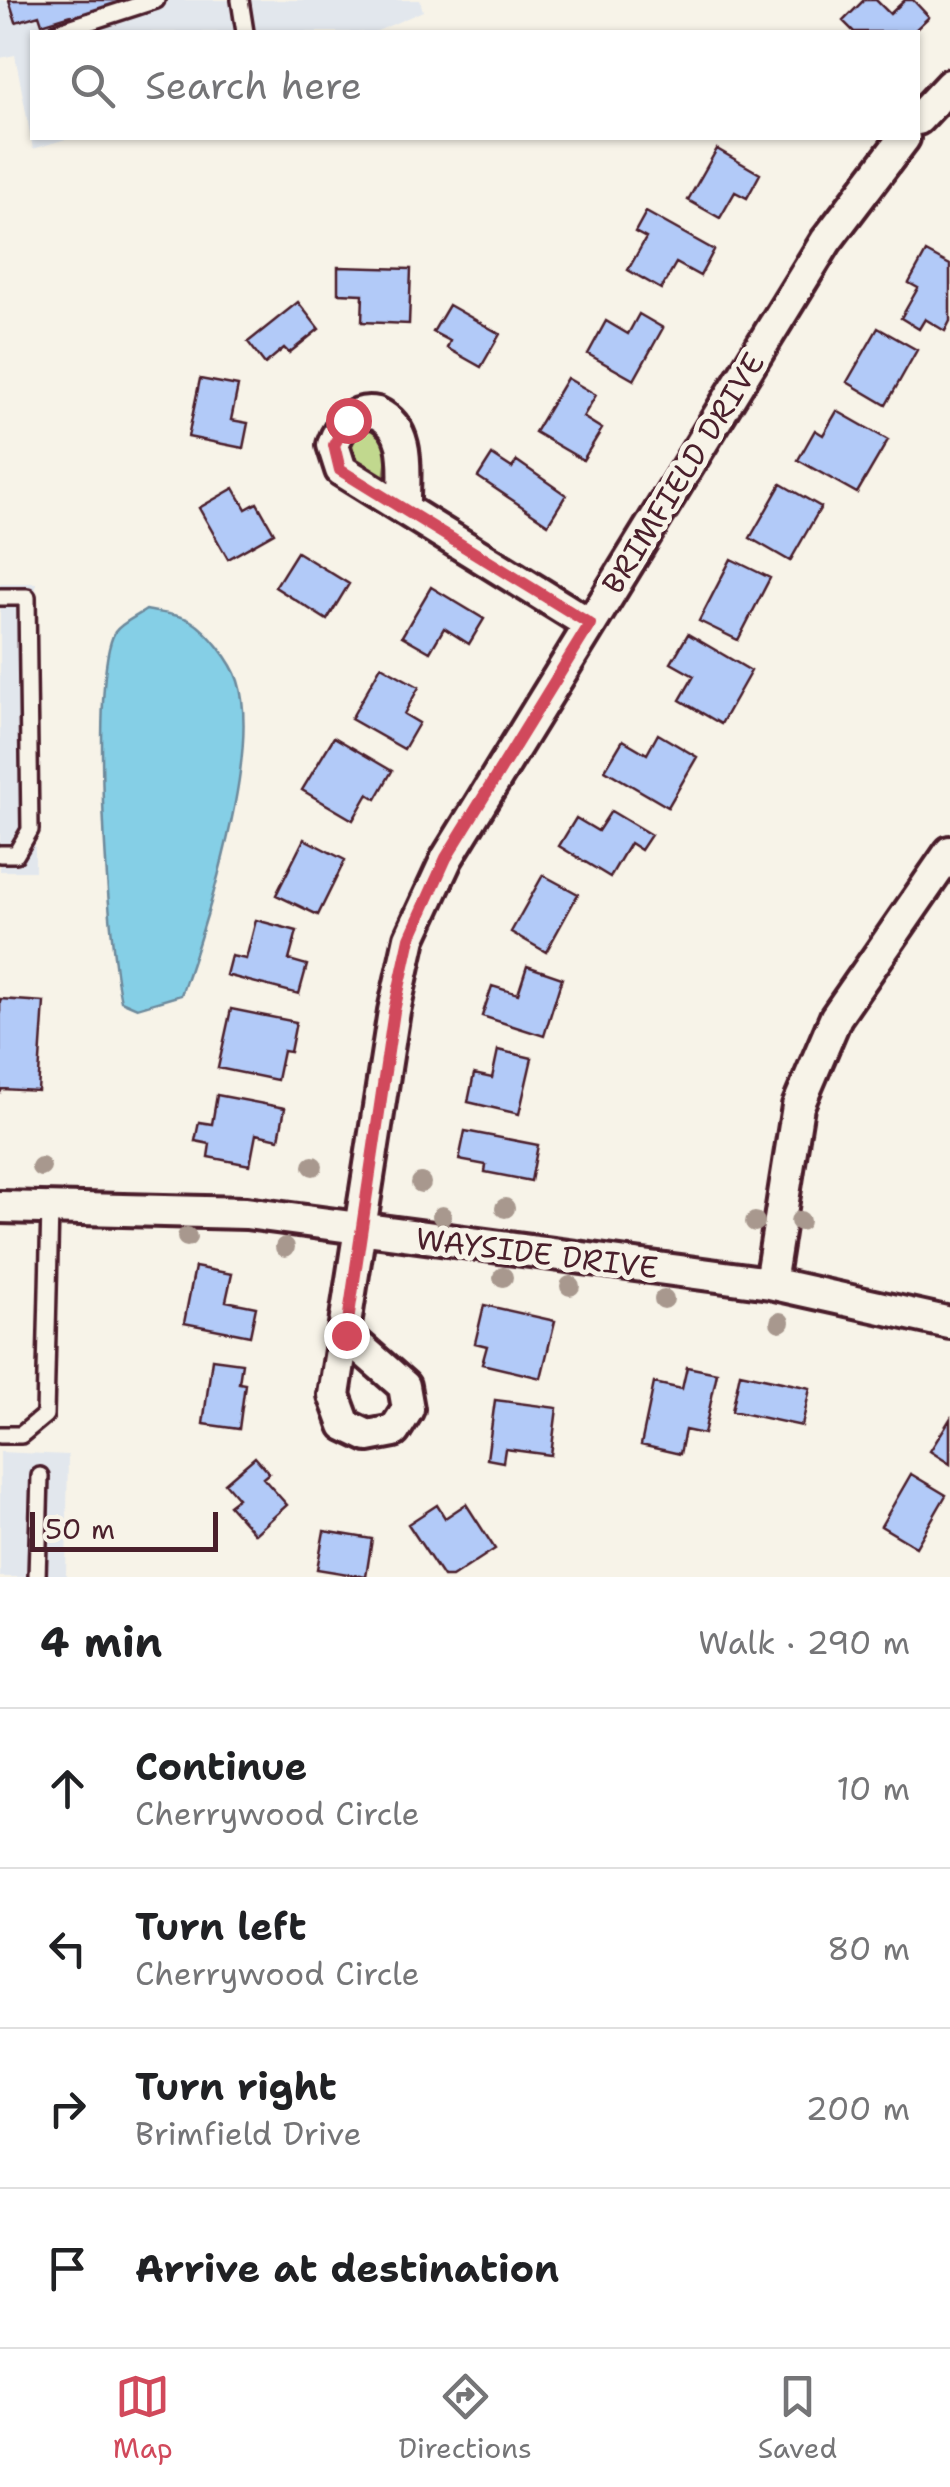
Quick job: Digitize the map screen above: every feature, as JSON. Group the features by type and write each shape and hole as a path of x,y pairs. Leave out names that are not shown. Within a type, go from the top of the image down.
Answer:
{"street":[{"path":"920,117 950,85"},
{"name":"BRIMFIELD DRIVE","path":"346,1335 410,938 446,858 826,241 902,140"},
{"path":"404,508 590,624"},
{"path":"770,1283 798,1106 836,1017 950,852"},
{"name":"WAYSIDE DRIVE","path":"0,1207 246,1213 770,1283 950,1323"}],"lane":[{"path":"64,30 156,0"},
{"path":"240,0 244,30"},
{"path":"0,597 26,597 30,830 16,854 0,854"},
{"path":"0,1435 22,1435 45,1415 50,1208"},
{"path":"37,1577 40,1476"}],"shaded area":[{"path":"0,0 420,0 423,11 380,30 30,30 30,133 15,55 0,58"},
{"path":"31,140 62,140 33,149"},
{"path":"0,583 36,583 35,871 0,871"},
{"path":"0,1452 68,1455 66,1577 0,1577"}],"green space":[{"path":"373,427 389,446 384,479 359,466 352,454 351,446 360,429"}],"water":[{"path":"146,610 186,619 212,639 235,673 243,712 237,793 228,838 181,995 137,1008 121,1001 111,926 103,812 103,700 107,658 115,632"}],"building":[{"path":"9,0 134,0 72,20 71,15 42,24 39,15 16,22"},
{"path":"864,0 876,0 890,14 905,0 913,0 929,17 915,30 852,30 843,21"},
{"path":"717,149 760,174 747,198 735,192 720,218 688,200"},
{"path":"646,212 714,250 700,276 676,263 661,289 628,270 646,238 635,232"},
{"path":"926,252 950,265 950,321 945,331 925,319 919,329 901,318 918,288 909,283"},
{"path":"338,267 411,269 409,324 362,322 363,294 338,293"},
{"path":"298,302 319,329 289,353 284,348 265,364 248,342"},
{"path":"449,305 500,334 481,367 447,348 450,341 433,332"},
{"path":"639,314 663,328 634,380 588,354 606,321 628,334"},
{"path":"878,328 917,350 886,405 847,382"},
{"path":"567,378 596,395 583,417 602,429 583,460 535,432"},
{"path":"200,379 238,386 231,420 248,423 243,448 188,437"},
{"path":"837,411 888,440 857,493 798,460 815,430 823,435"},
{"path":"492,455 512,468 517,461 566,495 548,524 478,477"},
{"path":"781,484 821,507 790,561 750,538"},
{"path":"234,488 246,509 257,503 274,533 228,559 199,508"},
{"path":"297,552 349,584 327,620 275,587"},
{"path":"731,559 770,578 738,640 699,621"},
{"path":"431,587 484,619 469,644 444,628 430,652 402,636"},
{"path":"688,634 751,671 721,724 680,700 694,676 671,663"},
{"path":"381,666 419,687 404,714 419,723 404,749 351,719"},
{"path":"658,734 697,757 668,807 605,770 623,740 647,754"},
{"path":"334,737 392,771 376,799 368,794 353,820 302,790"},
{"path":"611,811 651,835 641,850 630,843 610,877 559,846 576,818 598,831"},
{"path":"304,839 345,860 318,915 276,895"},
{"path":"543,875 578,894 546,952 511,932"},
{"path":"256,920 297,931 289,960 307,965 299,994 226,975 231,956 246,959"},
{"path":"527,966 562,978 544,1036 482,1016 492,986 518,994"},
{"path":"0,999 44,1002 38,1091 2,1089 0,1093"},
{"path":"231,1009 296,1022 290,1052 283,1051 277,1080 218,1068"},
{"path":"498,1050 532,1058 519,1114 468,1102 474,1074 492,1078"},
{"path":"217,1095 285,1108 279,1139 256,1134 250,1165 208,1157 210,1144 195,1141 199,1122 212,1124"},
{"path":"465,1131 538,1145 531,1181 485,1172 486,1165 459,1160"},
{"path":"195,1267 232,1274 226,1301 256,1307 250,1336 184,1323"},
{"path":"484,1305 555,1321 541,1378 482,1364 487,1346 475,1343"},
{"path":"212,1359 242,1363 239,1383 245,1384 239,1429 203,1424"},
{"path":"687,1367 717,1373 704,1434 685,1430 680,1454 641,1445 654,1383 682,1389"},
{"path":"740,1373 810,1388 802,1426 732,1411"},
{"path":"495,1400 557,1408 551,1455 505,1449 503,1462 487,1459"},
{"path":"950,1419 950,1464 930,1451"},
{"path":"255,1457 269,1473 263,1478 287,1505 255,1534 229,1505 238,1498 225,1483"},
{"path":"911,1474 946,1495 916,1547 881,1526"},
{"path":"466,1504 495,1549 452,1577 443,1577 408,1524 437,1505 445,1518"},
{"path":"324,1531 372,1539 366,1577 317,1569"}],"route":[{"path":"346,1335 394,1011 410,938 446,858 590,624 340,470 334,445 348,420"}]}
